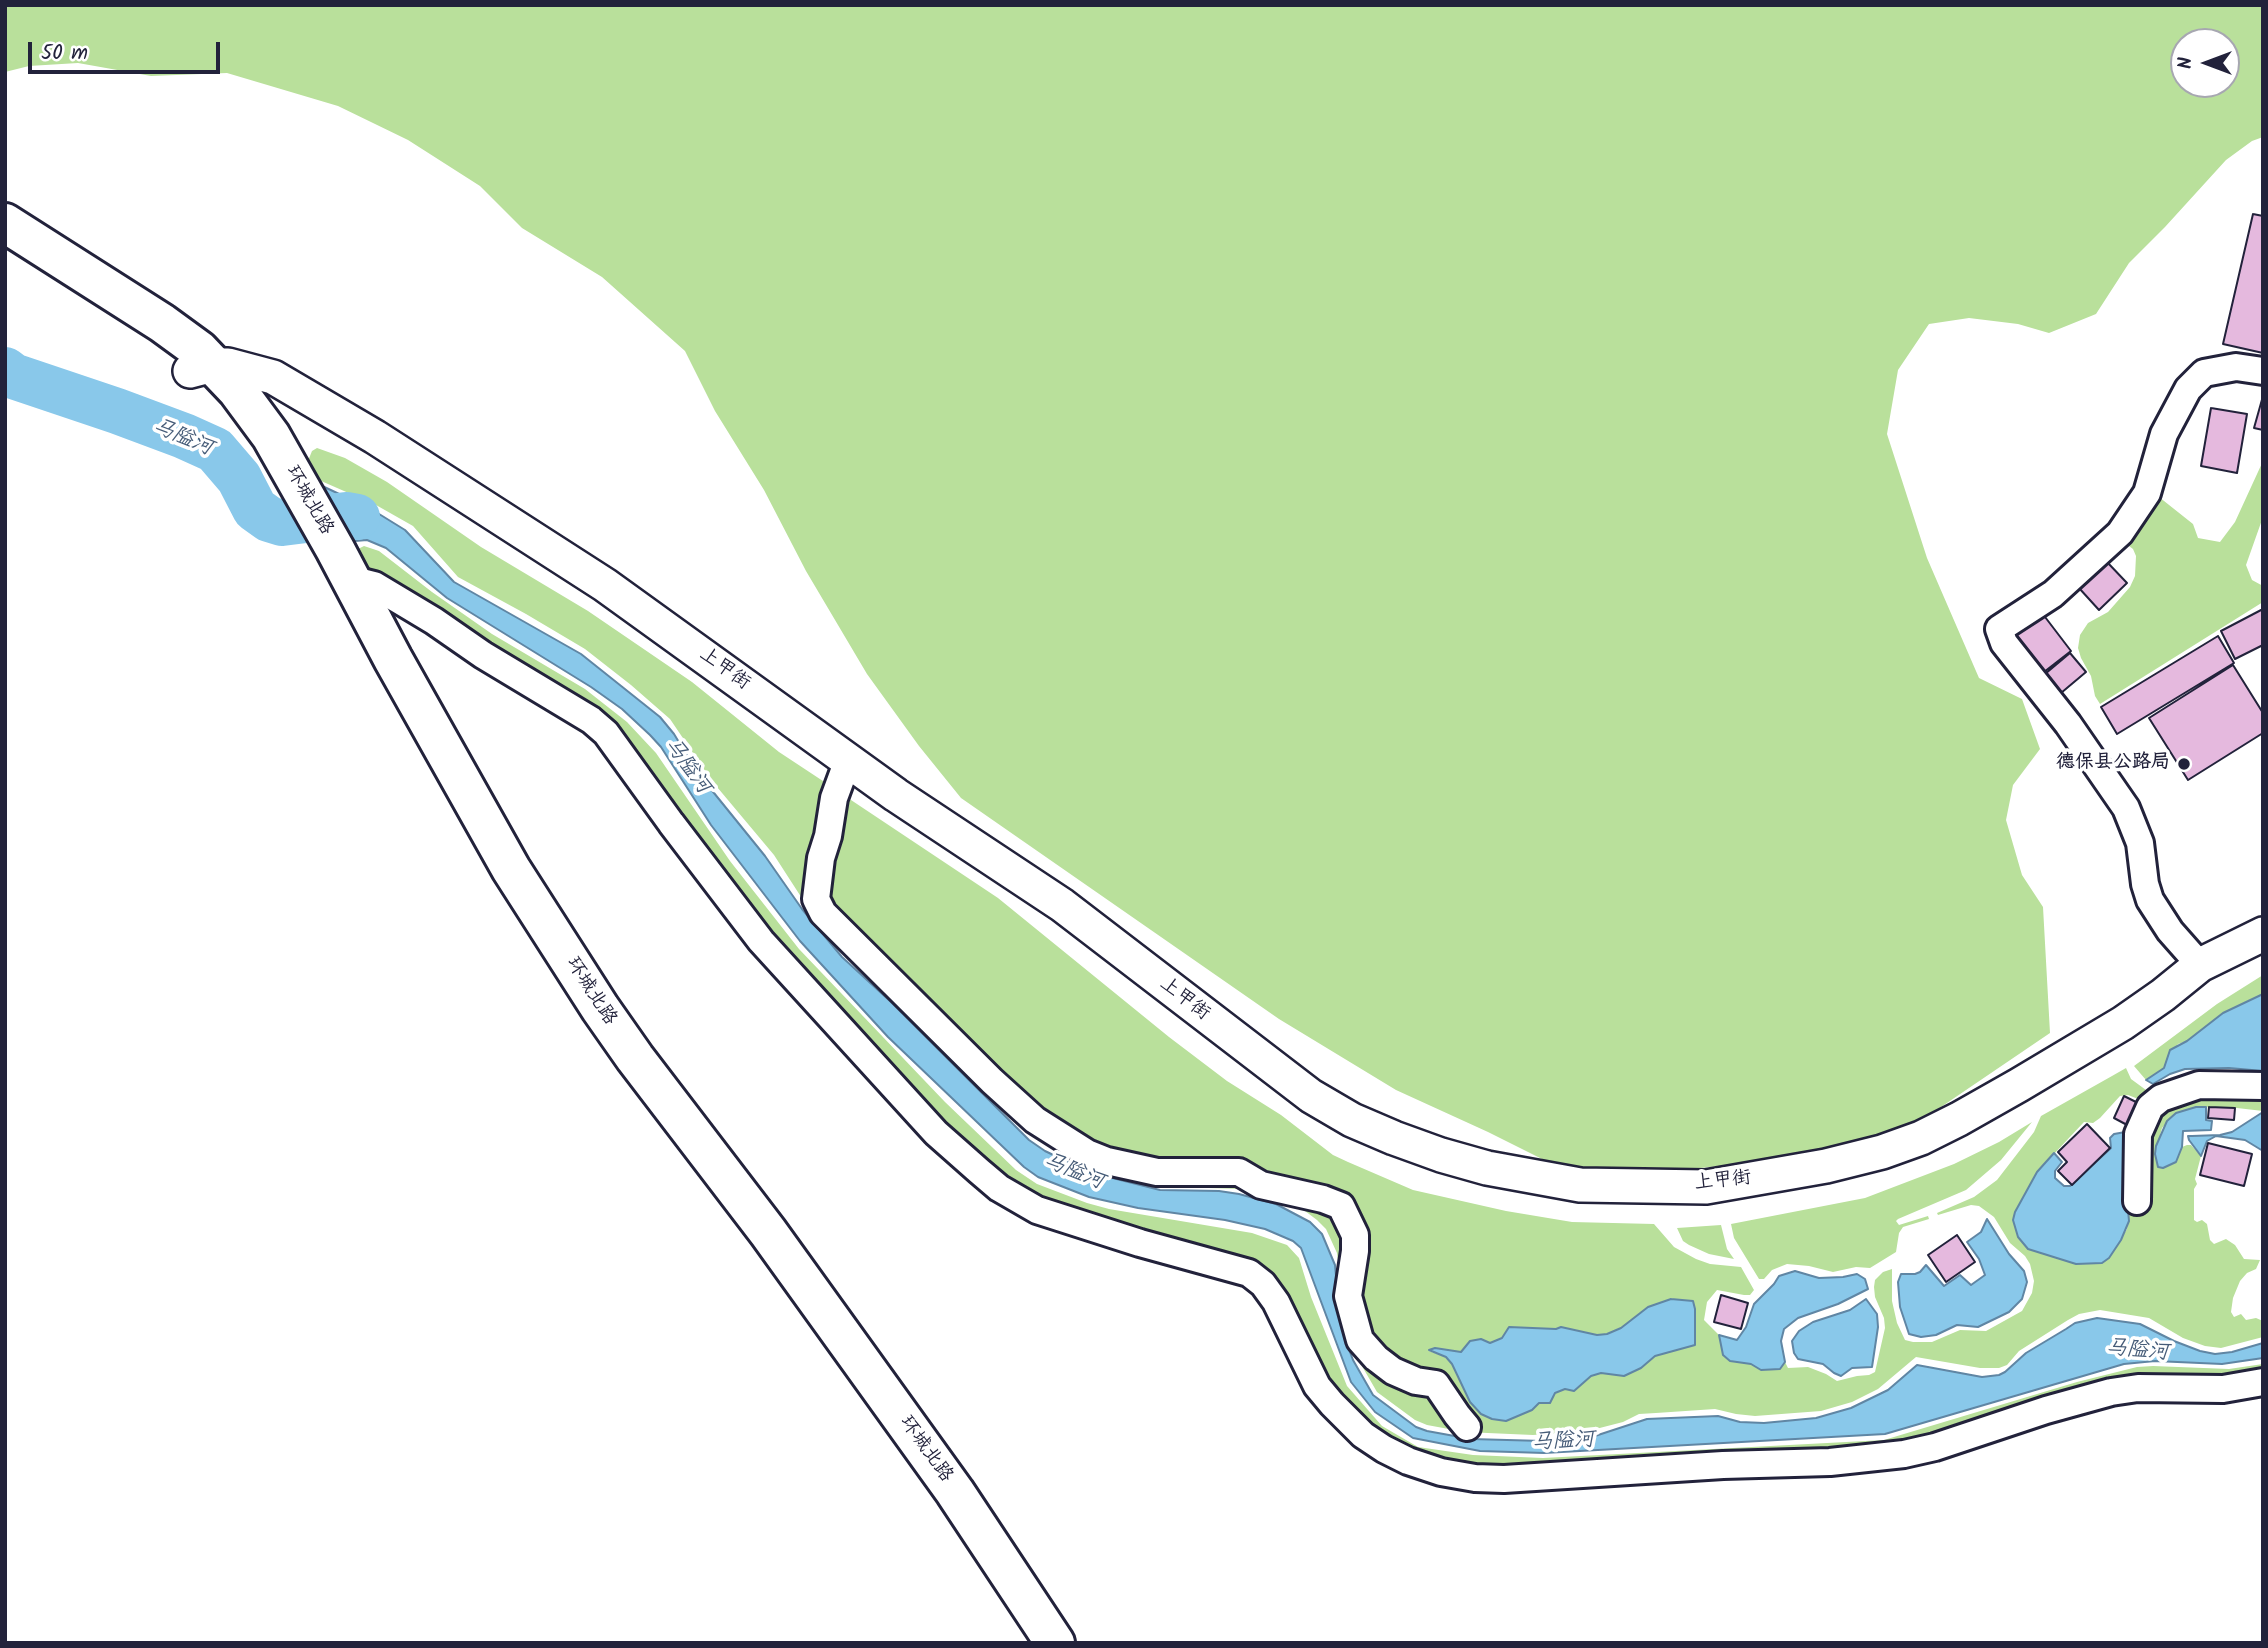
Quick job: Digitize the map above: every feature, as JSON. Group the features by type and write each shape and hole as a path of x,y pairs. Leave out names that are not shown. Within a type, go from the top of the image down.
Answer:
{"main road":[{"name":"环城北路","path":"5,223 162,323 185,366 210,376 271,436 285,481 335,561 512,869 600,1009 768,1232 955,1492 1055,1643"},
{"name":"环城北路","path":"335,561 498,878 585,1018 795,1293 979,1549 1038,1643"}],"street":[{"path":"2200,965 2170,931 2150,900 2145,884 2140,843 2126,808 2068,724 2004,643 1999,629 2053,594 2120,533 2147,493 2164,434 2188,389 2204,373 2236,367 2263,371"},
{"name":"上甲街","path":"210,376 249,384 270,392 415,479 845,766 896,795 1062,905 1311,1096 1352,1120 1441,1155 1500,1170 1580,1185 1706,1186 1826,1166 1882,1152 1959,1119 2059,1062 2123,1023 2200,965 2263,934"},
{"path":"335,561 592,720 606,733 761,941 936,1133 999,1188 1037,1210 1140,1243 1249,1273 1263,1284 1276,1302 1317,1385 1332,1404 1363,1435 1408,1461 1441,1472 1475,1478 1504,1479 1723,1465 1830,1462 1904,1454 1935,1447 2110,1392 2138,1388 2223,1389 2263,1382"},
{"name":"上甲街","path":"845,766 889,809 1054,916 1304,1108 1346,1131 1436,1170 1482,1183 1579,1198 1663,1203 1706,1202 1816,1185 1885,1167 1964,1135 2075,1076 2175,1010 2211,981 2263,953"},
{"path":"845,766 817,882 816,899 823,912 992,1081 1035,1120 1087,1153 1107,1161 1157,1172 1239,1172 1261,1185 1323,1199 1340,1206 1356,1235 1348,1296 1360,1340 1376,1358 1393,1370 1416,1381 1436,1384 1468,1427"},
{"path":"2137,1201 2138,1134 2150,1107 2161,1098 2199,1085 2263,1086"}],"green space":[{"path":"5,5 2263,5 2263,137 2252,141 2226,160 2129,263 2096,314 2049,333 2018,324 1969,318 1929,324 1898,370 1887,434 1927,558 1979,678 2022,699 2040,749 2013,785 2006,820 2022,875 2043,907 2050,1033 1913,1126 1837,1149 1760,1162 1670,1171 1610,1173 1550,1163 1396,1090 1279,1019 961,798 867,674 806,571 764,490 715,411 685,351 602,277 522,228 480,186 408,140 338,106 227,73 151,76 78,63 29,66 5,72"},
{"path":"317,448 345,458 387,482 481,547 588,611 692,682 779,752 829,785 832,793 818,855 813,894 818,912 1030,1121 1096,1161 1154,1174 1237,1177 1257,1188 1324,1203 1340,1212 1352,1240 1346,1303 1357,1342 1388,1372 1407,1381 1432,1386 1445,1401 1453,1417 1469,1431 1471,1428 1439,1382 1417,1378 1391,1366 1373,1352 1363,1338 1352,1298 1360,1236 1346,1206 1326,1196 1262,1182 1235,1168 1157,1168 1087,1149 1037,1118 831,918 824,910 819,894 839,795 842,794 998,898 1169,1037 1333,1155 1413,1190 1506,1211 1572,1222 1654,1224 1674,1247 1696,1259 1710,1264 1741,1267 1754,1290 1750,1295 1744,1295 1717,1290 1707,1302 1704,1320 1719,1335 1723,1355 1730,1361 1751,1364 1761,1370 1780,1369 1785,1362 1788,1368 1808,1367 1837,1381 1875,1372 1885,1328 1884,1318 1875,1297 1875,1280 1883,1272 1892,1269 1892,1301 1897,1323 1905,1340 1932,1342 1960,1330 1986,1331 2022,1311 2032,1293 2034,1281 2030,1264 2010,1243 1994,1217 1979,1206 1971,1205 1938,1215 1937,1213 1974,1197 1997,1180 2034,1132 2041,1116 2126,1068 2131,1079 2146,1090 2146,1102 2128,1095 2120,1096 2100,1118 2093,1123 2084,1122 2037,1172 2013,1220 2018,1237 2028,1249 2076,1264 2102,1263 2109,1258 2127,1229 2131,1194 2135,1207 2143,1205 2148,1135 2156,1117 2173,1102 2197,1092 2263,1093 2263,1111 2196,1107 2176,1113 2162,1128 2155,1154 2158,1167 2163,1168 2176,1162 2182,1147 2187,1145 2191,1145 2201,1156 2195,1179 2197,1184 2194,1189 2194,1220 2202,1220 2207,1224 2210,1240 2214,1244 2226,1239 2235,1245 2244,1259 2260,1260 2256,1269 2247,1273 2240,1281 2231,1312 2234,1317 2241,1314 2246,1320 2256,1318 2263,1321 2263,1337 2221,1348 2205,1346 2183,1338 2149,1318 2100,1310 2079,1314 2068,1320 2019,1351 2007,1365 1999,1368 1980,1368 1916,1357 1878,1389 1852,1402 1821,1411 1755,1416 1715,1409 1639,1414 1623,1422 1588,1431 1533,1435 1465,1432 1415,1420 1377,1392 1355,1354 1345,1321 1337,1253 1326,1229 1317,1220 1297,1205 1243,1189 1174,1187 1095,1169 1040,1141 837,942 805,903 774,855 712,781 670,719 585,649 458,577 413,526 376,505 312,477 308,461 312,451","holes":["1671,1299 1693,1301 1694,1345 1655,1356 1641,1368 1624,1376 1601,1373 1591,1376 1574,1391 1565,1389 1555,1393 1550,1403 1539,1403 1532,1410 1506,1421 1481,1414 1470,1402 1452,1364 1446,1357 1429,1351 1435,1348 1461,1352 1470,1341 1481,1339 1490,1343 1503,1338 1509,1327 1561,1327 1597,1335 1607,1334 1621,1328 1648,1307"]},
{"path":"2263,461 2263,517 2246,565 2252,580 2263,586 2263,602 2100,704 2078,648 2080,635 2088,623 2108,612 2130,587 2135,576 2136,556 2133,549 2129,546 2120,547 2152,513 2159,497 2193,524 2198,538 2220,542 2235,522"},
{"path":"364,546 379,551 492,634 585,689 627,722 656,753 730,861 799,949 945,1102 1016,1170 1037,1184 1087,1203 1252,1233 1287,1245 1299,1258 1311,1297 1347,1386 1382,1426 1418,1447 1473,1455 1543,1458 1884,1440 2077,1382 2137,1367 2229,1369 2263,1364 2263,1373 1966,1427 1876,1449 1476,1469 1385,1442 1329,1382 1290,1302 1269,1269 1246,1258 1177,1242 1031,1196 974,1154 830,1008 645,774 370,575 352,552"},
{"path":"2263,975 2263,994 2223,1013 2187,1041 2178,1044 2164,1068 2146,1080 2134,1066 2217,1004"},
{"path":"2032,1122 2001,1160 1966,1190 1898,1219 1896,1221 1899,1225 1928,1216 1929,1219 1903,1227 1899,1233 1896,1252 1870,1268 1856,1267 1833,1272 1787,1264 1772,1270 1764,1279 1759,1279 1734,1238 1731,1224 1865,1198 1954,1164"},
{"path":"1721,1225 1727,1249 1734,1259 1709,1254 1689,1245 1683,1241 1677,1228"}],"water":[{"path":"318,484 371,509 405,530 454,582 581,654 660,717 674,734 697,772 842,957 891,1002 1029,1140 1045,1151 1089,1172 1160,1190 1239,1194 1276,1204 1310,1222 1322,1234 1335,1265 1344,1336 1353,1360 1373,1395 1416,1427 1471,1439 1543,1441 1595,1436 1647,1419 1718,1416 1740,1422 1764,1423 1816,1418 1851,1408 1888,1390 1917,1365 1982,1377 1999,1375 2026,1353 2075,1323 2097,1318 2140,1324 2174,1341 2215,1354 2263,1343 2263,1358 2222,1364 2155,1361 2124,1364 1885,1434 1544,1453 1480,1451 1413,1438 1375,1412 1351,1382 1301,1248 1293,1241 1265,1229 1225,1220 1138,1208 1089,1197 1038,1177 1024,1167 888,1037 800,941 711,825 661,747 650,735 622,709 591,687 447,598 386,548 367,540 355,541"},
{"path":"2263,994 2263,1071 2229,1068 2185,1069 2153,1084 2146,1080 2164,1068 2170,1050 2187,1041 2223,1013"},
{"path":"2206,1107 2206,1120 2212,1121 2211,1130 2183,1131 2182,1147 2176,1162 2163,1168 2158,1167 2156,1146 2167,1121 2176,1113"},
{"path":"2263,1112 2263,1151 2245,1140 2216,1136 2207,1141 2201,1156 2189,1140 2188,1136 2232,1132"},
{"path":"2131,1131 2124,1143 2123,1152 2129,1221 2109,1258 2102,1263 2076,1264 2028,1249 2018,1237 2013,1220 2037,1172 2054,1153 2062,1162 2055,1171 2055,1178 2064,1186 2070,1186 2111,1148 2110,1138 2114,1134"},
{"path":"1987,1219 2009,1254 2024,1271 2027,1282 2022,1299 2009,1312 1978,1327 1957,1325 1936,1335 1921,1337 1909,1334 1900,1307 1898,1282 1901,1274 1915,1274 1926,1265 1944,1286 1960,1275 1971,1285 1985,1275 1979,1259 1967,1242 1981,1232"},
{"path":"1795,1271 1819,1278 1857,1274 1865,1279 1868,1289 1838,1304 1798,1318 1784,1329 1781,1341 1785,1362 1780,1369 1761,1370 1751,1364 1730,1361 1723,1355 1719,1335 1737,1340 1746,1327 1754,1304 1779,1276"},
{"path":"1671,1299 1693,1301 1695,1345 1655,1356 1641,1368 1624,1376 1601,1373 1591,1376 1574,1391 1565,1389 1555,1393 1550,1403 1539,1403 1532,1410 1506,1421 1481,1414 1470,1402 1452,1364 1446,1357 1429,1350 1435,1348 1461,1352 1470,1341 1481,1339 1490,1343 1502,1338 1509,1327 1561,1327 1597,1335 1607,1334 1621,1328 1648,1307"},
{"path":"1866,1299 1877,1314 1878,1327 1872,1367 1852,1368 1841,1376 1823,1364 1798,1359 1792,1341 1799,1331 1813,1322 1850,1310"}],"building":[{"path":"2253,214 2263,216 2263,353 2223,344"},
{"path":"2263,396 2263,430 2254,428"},
{"path":"2211,408 2247,414 2237,473 2201,466"},
{"path":"2107,562 2127,583 2099,610 2079,588"},
{"path":"2263,609 2263,645 2235,659 2221,631"},
{"path":"2042,613 2071,651 2044,672 2015,634"},
{"path":"2218,636 2234,663 2117,734 2101,707"},
{"path":"2070,653 2086,672 2061,693 2045,674"},
{"path":"2233,665 2263,713 2263,733 2188,780 2149,718"},
{"path":"2124,1096 2140,1104 2129,1126 2114,1118"},
{"path":"2209,1107 2235,1108 2234,1120 2208,1118"},
{"path":"2087,1124 2110,1148 2072,1185 2058,1171 2067,1162 2058,1152"},
{"path":"2208,1143 2252,1154 2244,1186 2200,1175"},
{"path":"1957,1235 1975,1262 1946,1282 1928,1255"},
{"path":"1721,1295 1748,1303 1741,1329 1714,1322"}],"waterway":[{"name":"马隘河","path":"5,370 13,376 117,411 215,450 239,478 255,509 269,519 282,523 346,515 357,517"}],"place":[{"name":"德保县公路局","path":"2184,764"}]}
